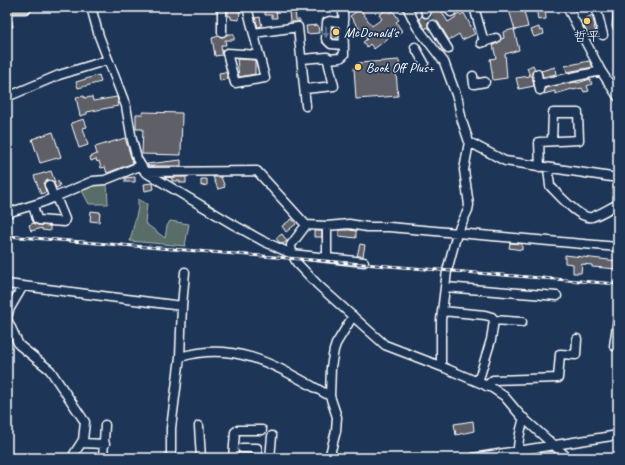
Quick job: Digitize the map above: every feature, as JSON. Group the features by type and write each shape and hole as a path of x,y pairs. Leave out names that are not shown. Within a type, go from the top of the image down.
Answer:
{"highway":[{"path":"7,7 26,7"}],"street":[{"path":"90,7 99,36 126,106 137,159 143,169 234,225 263,241 292,254 364,262"},
{"path":"222,7 222,32"},
{"path":"247,7 265,78 235,83 227,53 259,55"},
{"path":"328,60 342,57 344,52 343,7"},
{"path":"407,7 417,27 444,62 458,100 462,121 469,142 464,170 469,205 457,233 447,270 442,311 441,366"},
{"path":"474,7 482,43 496,38"},
{"path":"567,7 600,71 618,97"},
{"path":"596,7 603,35"},
{"path":"618,12 618,26"},
{"path":"344,23 327,22 326,39 331,44 344,45"},
{"path":"433,25 448,49"},
{"path":"254,33 298,28 306,106"},
{"path":"415,47 424,63"},
{"path":"302,59 327,57 334,86 304,89"},
{"path":"7,97 59,75 108,60"},
{"path":"537,74 540,87 600,71"},
{"path":"472,76 474,84 485,82"},
{"path":"552,141 553,113 578,113 579,140 539,142 544,167 550,186 584,217 592,217 618,204"},
{"path":"469,142 505,162 618,178"},
{"path":"7,213 33,206 93,181 105,180 143,169 257,171 306,225 327,226 349,224 367,227 618,247"},
{"path":"33,206 39,220 64,222 65,219 49,185"},
{"path":"306,225 291,245 292,254 297,263 318,285 385,345 441,366 486,386 507,399 524,418 568,458"},
{"path":"327,226 327,258"},
{"path":"171,458 171,428 180,357 185,272"},
{"path":"7,284 182,306"},
{"path":"23,286 9,310 8,322 19,345 50,370 85,422 83,440 73,458"},
{"path":"445,287 557,296"},
{"path":"442,311 485,315 494,320 522,322"},
{"path":"329,458 336,431 337,417 330,396 331,367 334,350 353,316"},
{"path":"618,318 614,346 618,346"},
{"path":"478,382 491,340 494,320"},
{"path":"486,386 493,380 558,378 560,354 576,355 577,339"},
{"path":"180,357 205,351 220,351 240,354 274,365 330,396"},
{"path":"518,455 521,428 524,418"},
{"path":"104,458 105,425"},
{"path":"199,426 201,458"},
{"path":"233,458 235,432 238,430 262,430"},
{"path":"473,458 518,455 553,445 618,435"},
{"path":"270,458 272,436"},
{"path":"81,443 105,444"},
{"path":"242,448 257,448 258,458"}],"green space":[{"path":"107,182 108,204 89,204 81,189 92,183"},
{"path":"138,199 147,204 145,223 165,238 167,226 170,221 189,224 185,246 130,241 138,208"}],"building":[{"path":"228,7 232,8 232,10 240,11 239,20 231,19 231,16 228,16"},
{"path":"439,7 448,22 459,13 460,15 464,13 475,34 462,40 459,34 449,40 438,22 433,20 428,22 428,27 425,29 419,19 422,16 428,18 431,11"},
{"path":"523,7 528,27 515,30 509,10"},
{"path":"536,7 545,7 546,19 538,20"},
{"path":"602,7 616,7 612,12 603,12"},
{"path":"276,8 277,18 272,18 272,15 265,15 265,9"},
{"path":"360,9 372,26 382,19 379,15 387,9 390,13 393,11 399,20 396,22 402,31 397,35 395,33 374,49 370,44 367,47 363,42 367,39 350,16"},
{"path":"295,10 296,20 300,20 300,22 290,22 289,11"},
{"path":"592,15 597,34 590,38 581,21"},
{"path":"260,17 262,26 258,27 255,18"},
{"path":"12,21 13,27 10,27 11,35 7,35 7,22"},
{"path":"318,25 319,33 307,34 306,26"},
{"path":"332,27 337,28 337,39 333,39 332,37"},
{"path":"539,27 540,31 543,30 544,34 534,37 531,30"},
{"path":"514,29 519,50 505,54 507,78 493,80 490,59 496,58 493,45 504,38 503,32"},
{"path":"229,34 234,34 234,40 225,40 226,45 221,45 222,55 215,56 212,38 219,36 222,37"},
{"path":"237,59 255,60 255,74 239,77"},
{"path":"399,60 400,72 396,72 398,96 356,99 354,68 358,63"},
{"path":"589,61 593,67 567,72 565,66"},
{"path":"533,65 535,69 532,72 534,86 519,89 516,78 530,76 527,68"},
{"path":"555,67 556,74 543,77 541,71"},
{"path":"226,72 228,79 220,81 219,73"},
{"path":"99,75 101,82 78,88 76,82"},
{"path":"590,79 592,84 587,86 589,91 584,92 582,88 555,94 555,91 544,94 545,88 575,82 578,83"},
{"path":"84,96 84,98 92,97 93,101 117,97 118,106 87,112 87,114 80,116 76,97"},
{"path":"143,112 182,113 181,155 142,154 143,129 136,129 136,114 143,114"},
{"path":"84,119 87,127 83,128 88,145 79,148 71,123"},
{"path":"53,132 61,157 40,163 32,139"},
{"path":"125,138 133,163 107,173 105,167 101,168 99,161 97,162 96,159 91,161 90,157 97,154 95,147"},
{"path":"181,160 181,166 148,166 147,164"},
{"path":"51,171 55,182 58,181 60,186 56,188 53,181 47,180 44,185 46,192 41,194 34,176"},
{"path":"135,177 135,182 125,182 125,178"},
{"path":"165,177 186,177 186,183 172,181 172,178"},
{"path":"213,177 221,177 225,187 218,189"},
{"path":"201,179 207,179 207,185 201,186"},
{"path":"153,183 154,189 145,191 144,184"},
{"path":"91,211 100,212 99,222 90,221"},
{"path":"292,219 296,224 286,232 282,226"},
{"path":"34,223 38,225 50,226 50,231 42,230 42,228 31,231 29,225"},
{"path":"339,230 356,231 356,238 339,236"},
{"path":"314,231 322,231 322,237 314,237"},
{"path":"282,234 287,241 283,244 276,238"},
{"path":"510,243 522,244 522,250 509,248"},
{"path":"360,244 365,245 363,256 357,256"},
{"path":"565,255 618,261 618,269 592,267 592,265 582,264 581,273 573,273 573,264 565,263"},
{"path":"473,421 474,431 456,435 454,424"}],"tunnel":[{"path":"426,13 433,25"}],"railway":[{"path":"7,236 618,284"}],"place":[{"name":"哲平","path":"587,21"},
{"name":"McDonald's","path":"336,32"},
{"name":"Book Off Plus+","path":"358,67"}]}
